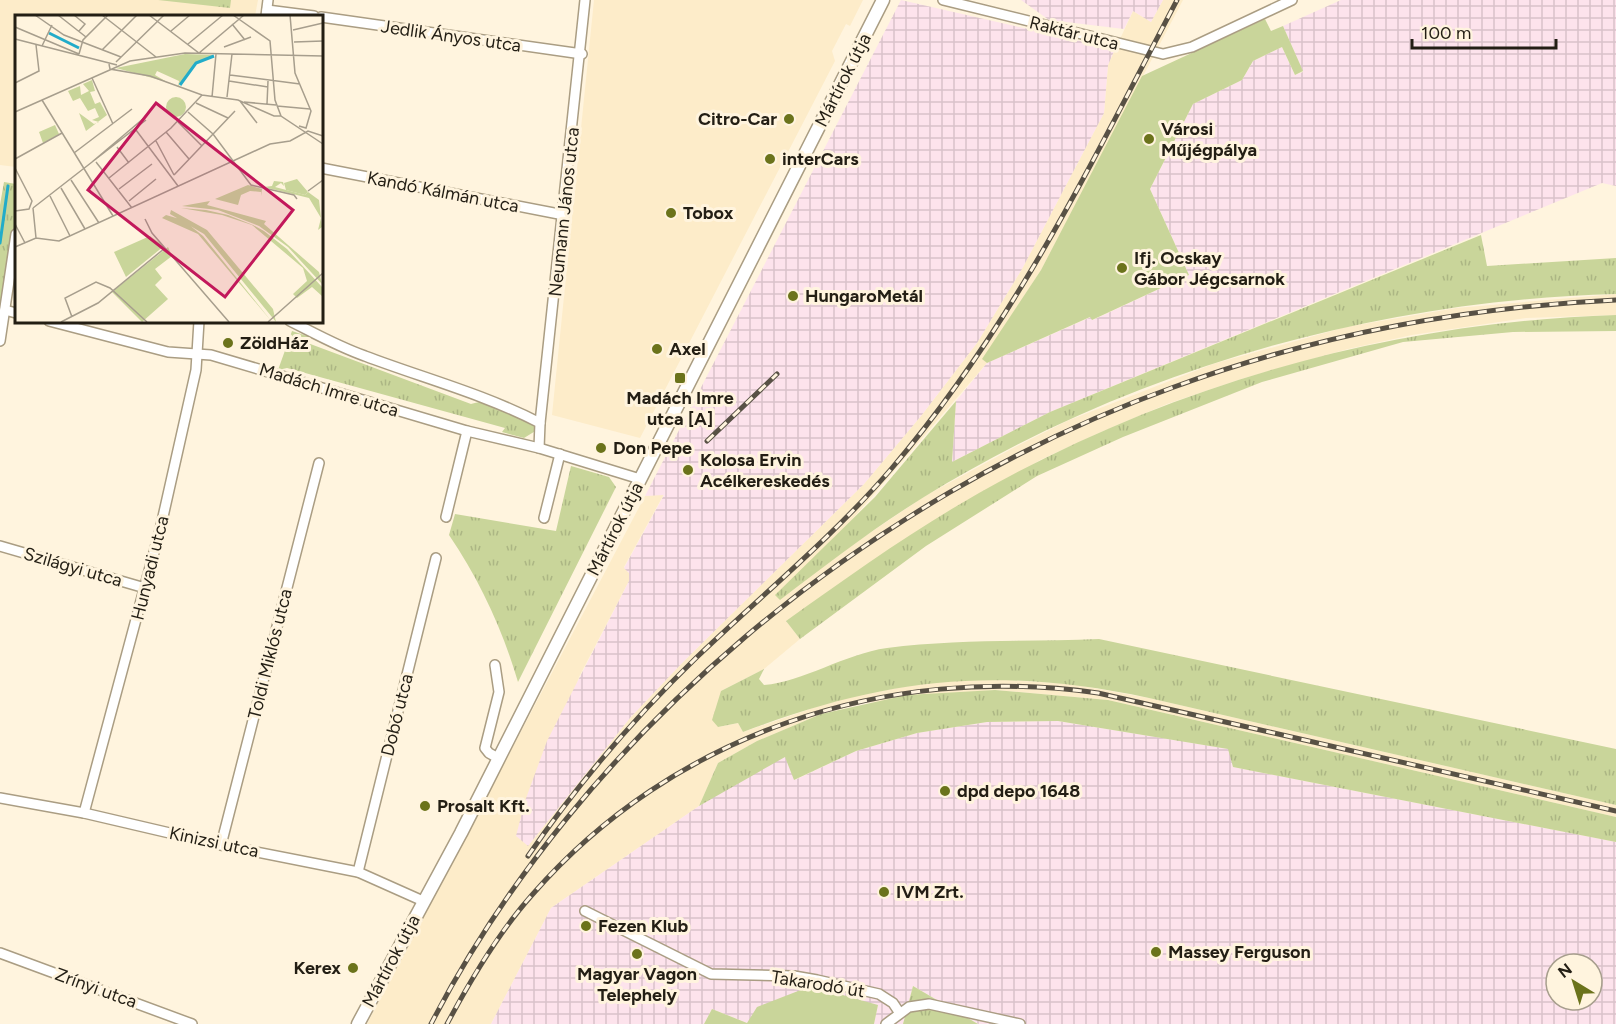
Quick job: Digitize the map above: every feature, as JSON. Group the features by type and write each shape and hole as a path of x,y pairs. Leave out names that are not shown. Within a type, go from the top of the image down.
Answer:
{"street":[{"name":"Neumann János utca","path":"540,423 582,54 585,0"},
{"name":"Mártírok útja","path":"358,1024 498,758 883,0"},
{"name":"Raktár utca","path":"943,0 1150,52 1170,53 1192,47 1292,0"},
{"path":"267,9 307,15"},
{"name":"Jedlik Ányos utca","path":"322,17 582,54"},
{"name":"Kandó Kálmán utca","path":"322,168 564,215"},
{"path":"0,341 15,241"},
{"path":"5,309 15,313"},
{"name":"Madách Imre utca","path":"53,322 168,352 199,352 467,431 560,454 640,479"},
{"name":"Hunyadi utca","path":"84,813 145,588 199,352 200,322"},
{"path":"292,322 363,356 485,398 540,423 539,448"},
{"path":"446,517 467,431"},
{"path":"544,518 560,454"},
{"name":"Toldi Miklós utca","path":"221,845 319,463"},
{"name":"Szilágyi utca","path":"0,546 145,588"},
{"name":"Dobó utca","path":"358,872 436,558"},
{"path":"495,665 499,692 485,748 498,758"},
{"name":"Kinizsi utca","path":"0,798 84,813 221,845 358,872 423,901"},
{"name":"Takarodó út","path":"585,911 711,974 794,976 817,980 879,994 893,1003 899,1012"},
{"name":"Zrínyi utca","path":"0,953 192,1024"},
{"path":"886,1024 899,1012 909,1007 929,1004 1020,1024"}],"shaded area":[{"path":"0,0 258,0 255,15 15,15 15,167 0,165"},
{"path":"594,0 863,0 850,26 846,24 832,51 835,61 640,438 552,415"},
{"path":"901,0 1115,49 1108,65 1104,113 1022,269 977,343 921,416 864,484 683,662 630,718 528,846 516,836 525,801 547,741 629,581 629,573 624,568 664,495 645,496"},
{"path":"1021,0 1163,0 1151,22 1133,11 1124,29 1049,20"},
{"path":"1163,0 1183,0 1041,270 983,359 987,363 849,523 846,549 925,496 1015,447 1067,421 1213,364 1346,327 1456,308 1616,294 1616,315 1526,318 1412,335 1348,349 1241,379 1167,404 1040,460 786,621 800,639 764,669 721,691 719,727 738,723 743,732 842,698 936,681 994,679 1071,684 1149,698 1616,805 1616,817 1108,700 995,690 864,703 821,714 757,741 718,763 699,806 551,908 491,1024 367,1024 645,496 664,494 624,567 629,573 629,581 579,677 528,846 630,718 683,662 864,484 921,416 977,343 1022,269 1104,113 1108,65 1133,11 1151,22"},
{"path":"1341,0 1616,0 1616,186 1602,183 1050,412 952,462 956,401 987,363 1091,317 1093,320 1189,275 1150,189 1193,104 1242,80 1253,61 1282,47 1295,75 1303,72 1283,26"},
{"path":"1058,721 1229,749 1233,767 1616,842 1616,1024 978,1024 913,986 903,1024 874,1024 878,1005 747,1023 712,1009 704,1024 491,1024 551,908 699,806 785,756 795,780 856,751 917,733 987,722"}],"green space":[{"path":"158,0 231,0 230,8"},
{"path":"1265,19 1271,31 1283,26 1303,71 1295,75 1282,47 1253,61 1242,80 1193,104 1150,189 1189,275 1092,320 1090,317 987,363 982,359 1041,270 1142,76"},
{"path":"4,182 15,184 15,222 0,328 0,205"},
{"path":"1481,235 1487,266 1616,258 1616,294 1526,299 1435,310 1345,327 1257,350 1170,379 1085,413 1003,452 905,509 780,600 775,595 875,497 956,401 952,462 1050,412"},
{"path":"1616,315 1616,331 1513,332 1403,342 1262,382 1123,437 1037,476 926,546 800,639 786,621 905,538 979,493 1053,454 1129,420 1207,390 1287,365 1368,345 1450,330 1533,320"},
{"path":"292,331 310,337 305,342 471,404 489,402 505,406 536,422 537,430 524,438 502,432 505,428 287,368 278,370"},
{"path":"571,466 609,477 616,487 518,682 489,606 471,570 449,535 455,514 556,531"},
{"path":"1099,639 1616,749 1616,805 1149,698 1042,682 992,680 943,682 895,689 846,699 796,713 743,732 738,723 718,727 712,720 721,691 764,669 759,679 764,685 794,679 855,656 887,648 966,642"},
{"path":"995,690 1108,700 1616,817 1616,842 1233,767 1228,749 1058,721 987,722 917,733 856,751 794,780 785,757 699,806 718,763 757,741 821,714 907,695"},
{"path":"811,986 878,1005 874,1024 704,1024 712,1009 747,1023 757,1007"},
{"path":"913,986 978,1024 903,1024"}],"waterway":[{"path":"0,243 8,186"}],"railway":[{"path":"528,856 587,778 651,703 846,518 892,468 935,414 1013,301 1048,242 1177,0"},
{"path":"431,1024 493,918 567,818 651,724 744,638 844,560 950,492 1060,434 1174,387 1282,352 1336,338 1447,317 1503,309 1616,300"},
{"path":"707,441 777,374"},
{"path":"447,1024 475,973 508,925 532,895 588,839 650,791 717,752 789,722 863,701 940,689 1019,686 1098,693 1616,811"}],"place":[{"name":"Citro-Car","path":"789,119"},
{"name":"Városi Műjégpálya","path":"1149,139"},
{"name":"interCars","path":"770,159"},
{"name":"Tobox","path":"671,213"},
{"name":"Ifj. Ocskay Gábor Jégcsarnok","path":"1122,268"},
{"name":"HungaroMetál","path":"793,296"},
{"name":"ZöldHáz","path":"228,343"},
{"name":"Axel","path":"657,349"},
{"name":"Madách Imre utca [A]","path":"680,378"},
{"name":"Don Pepe","path":"601,448"},
{"name":"Kolosa Ervin Acélkereskedés","path":"688,470"},
{"name":"dpd depo 1648","path":"945,791"},
{"name":"Prosalt Kft.","path":"425,806"},
{"name":"IVM Zrt.","path":"884,892"},
{"name":"Fezen Klub","path":"586,926"},
{"name":"Massey Ferguson","path":"1156,952"},
{"name":"Magyar Vagon Telephely","path":"637,954"},
{"name":"Kerex","path":"353,968"}]}
